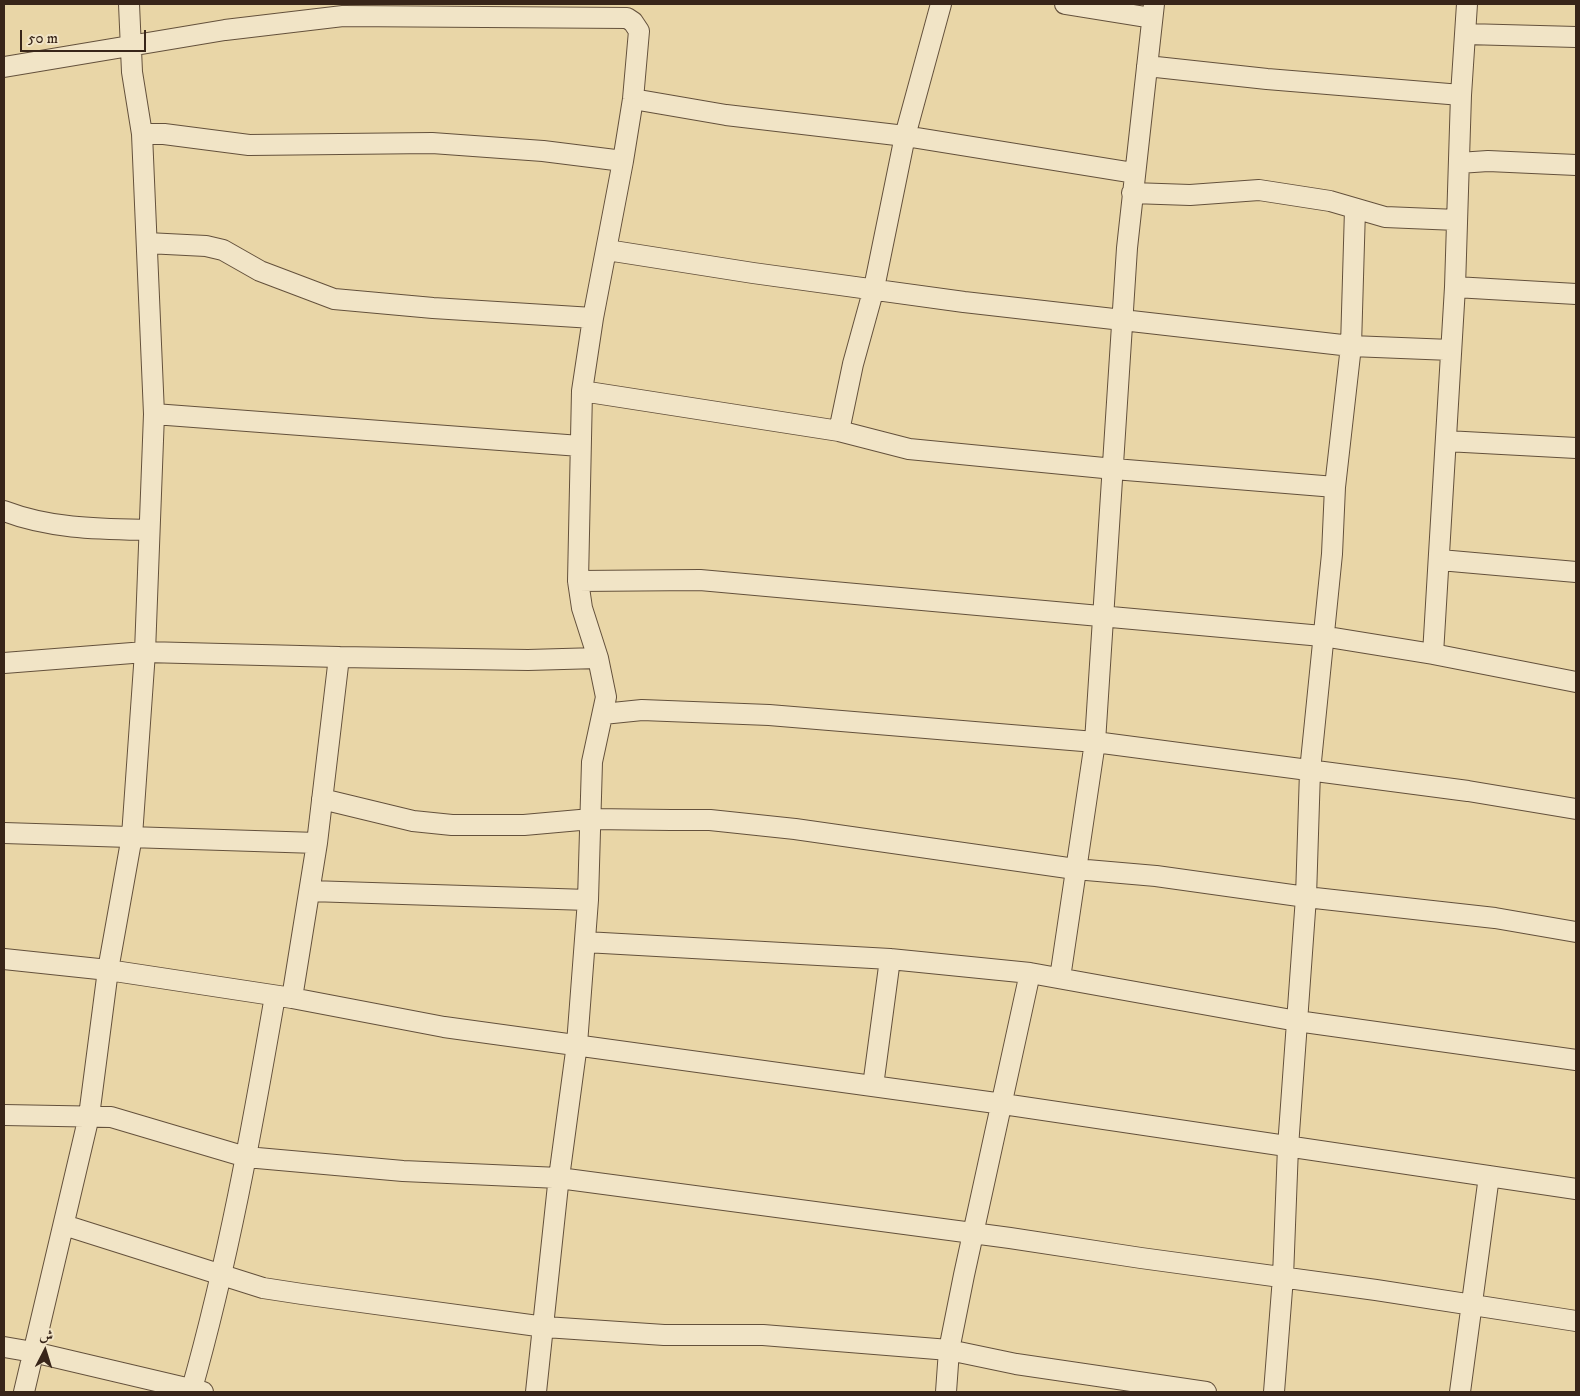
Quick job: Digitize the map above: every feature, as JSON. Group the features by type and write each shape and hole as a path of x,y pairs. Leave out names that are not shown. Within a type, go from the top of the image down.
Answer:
{"street":[{"path":"24,1392 88,1116 108,970 132,836 145,652 154,414 142,134 135,102 130,46 129,4"},
{"path":"839,431 853,364 874,288 905,136 941,4"},
{"path":"1060,978 1095,742 1124,320 1126,263 1134,173 1153,11 1065,4"},
{"path":"1433,654 1455,287 1461,95 1467,4"},
{"path":"4,67 225,30 343,16 627,18 633,22 639,31 633,99 607,250 593,318 582,391 578,581 582,608 598,658 606,697 592,762 588,900 578,1044 559,1178 545,1327 536,1392"},
{"path":"1466,34 1576,37"},
{"path":"1147,66 1267,79 1461,95"},
{"path":"633,99 726,115 905,136 1134,173"},
{"path":"142,134 164,134 249,145 432,143 543,151 623,160"},
{"path":"1459,163 1488,161 1576,165"},
{"path":"1132,193 1190,195 1259,190 1303,196 1385,217 1457,220"},
{"path":"1274,1392 1283,1277 1288,1147 1306,897 1310,771 1322,636 1332,554 1335,487 1351,346 1355,210"},
{"path":"147,243 206,246 223,250 260,271 334,299 433,308 593,318"},
{"path":"607,250 753,273 874,288 964,302 1351,346 1451,350"},
{"path":"1455,287 1576,294"},
{"path":"582,391 839,431 909,449 1114,469 1335,487"},
{"path":"154,414 580,446"},
{"path":"1446,441 1576,448"},
{"path":"4,511 18,517 77,529 149,530"},
{"path":"1440,560 1576,572"},
{"path":"578,581 700,580 1103,618 1322,636 1433,654 1576,682"},
{"path":"4,662 145,652 528,660 598,658"},
{"path":"4,1347 34,1352 196,1391 246,1157 310,891 339,657"},
{"path":"603,714 642,710 770,715 1095,742 1468,791 1576,809"},
{"path":"322,799 413,821 452,825 524,825 591,820 710,820 785,828 1075,869 1156,876 1306,897 1495,918 1576,932"},
{"path":"4,833 317,843"},
{"path":"310,891 588,900"},
{"path":"585,942 890,958 1030,973 1297,1021 1576,1060"},
{"path":"873,1086 890,958"},
{"path":"4,959 108,970 283,997 444,1026 1003,1104 1576,1189"},
{"path":"946,1392 949,1350 1030,973"},
{"path":"4,1114 111,1117 246,1157 412,1172 559,1178 1283,1277 1576,1321"},
{"path":"1460,1392 1470,1304 1489,1176"},
{"path":"64,1226 262,1288 545,1327 664,1335 763,1335 949,1350 1016,1364 1206,1392"}]}
